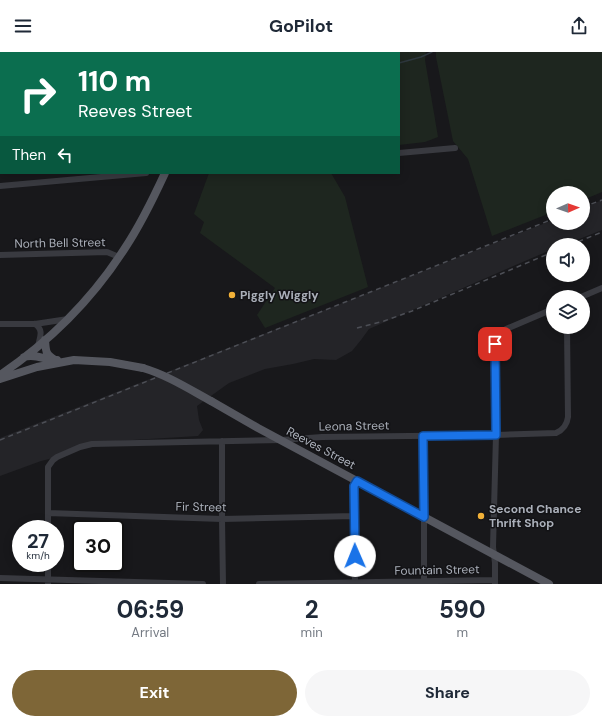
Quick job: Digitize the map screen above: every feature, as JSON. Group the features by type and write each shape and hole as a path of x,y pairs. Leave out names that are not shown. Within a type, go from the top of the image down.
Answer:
{"main road":[{"path":"0,375 32,352 68,319 88,297 119,257 142,222 166,174"},
{"path":"45,340 47,353 55,360"},
{"path":"32,352 34,360 47,365"},
{"name":"Reeves Street","path":"32,352 50,360 68,359 110,362 157,372 548,584"},
{"name":"Reeves Street","path":"0,379 47,365 74,360"}],"street":[{"path":"400,153 455,148"},
{"path":"0,186 135,174"},
{"name":"North Bell Street","path":"0,255 108,252 119,257"},
{"path":"590,293 602,288"},
{"path":"495,582 493,547 496,435 496,340 502,332 546,312"},
{"path":"0,324 36,324 68,319"},
{"path":"32,352 41,332 36,324"},
{"name":"Leona Street","path":"48,513 48,467 50,463 58,457 86,445 282,440 322,437 553,434 559,432 565,426 568,418 567,334"},
{"path":"423,436 424,583"},
{"path":"222,441 222,584"},
{"path":"355,583 354,486 357,481"},
{"path":"48,513 48,520"},
{"name":"Fir Street","path":"48,513 222,519 354,516"},
{"path":"0,578 48,582 203,584"},
{"name":"Fountain Street","path":"259,584 495,582"}],"shaded area":[{"path":"400,52 426,52 425,60 438,137 425,142 400,145"},
{"path":"436,52 602,52 602,192 590,197 590,186 546,186 546,215 492,236 468,159 453,141"},
{"path":"209,174 332,174 345,197 368,287 265,328 257,315 275,288 200,233 204,222 194,214"},
{"path":"602,200 602,230 582,238 546,238 546,252 369,329 352,351 336,360 314,359 265,369 229,383 197,406 199,420 203,430 198,436 100,442 67,450 49,459 0,476 0,438 546,223 546,230 590,230 590,205"}],"waterway":[{"path":"400,63 421,57 432,52"}],"railway":[{"path":"590,204 602,200"},
{"path":"0,440 546,222"},
{"path":"587,238 602,232"},
{"path":"357,328 384,321 412,311 546,255"}],"place":[{"name":"Piggly Wiggly","path":"232,295"},
{"name":"Second Chance Thrift Shop","path":"481,516"}],"route":[{"path":"355,556 354,486 357,481 424,517 423,436 496,435 495,344"}]}
